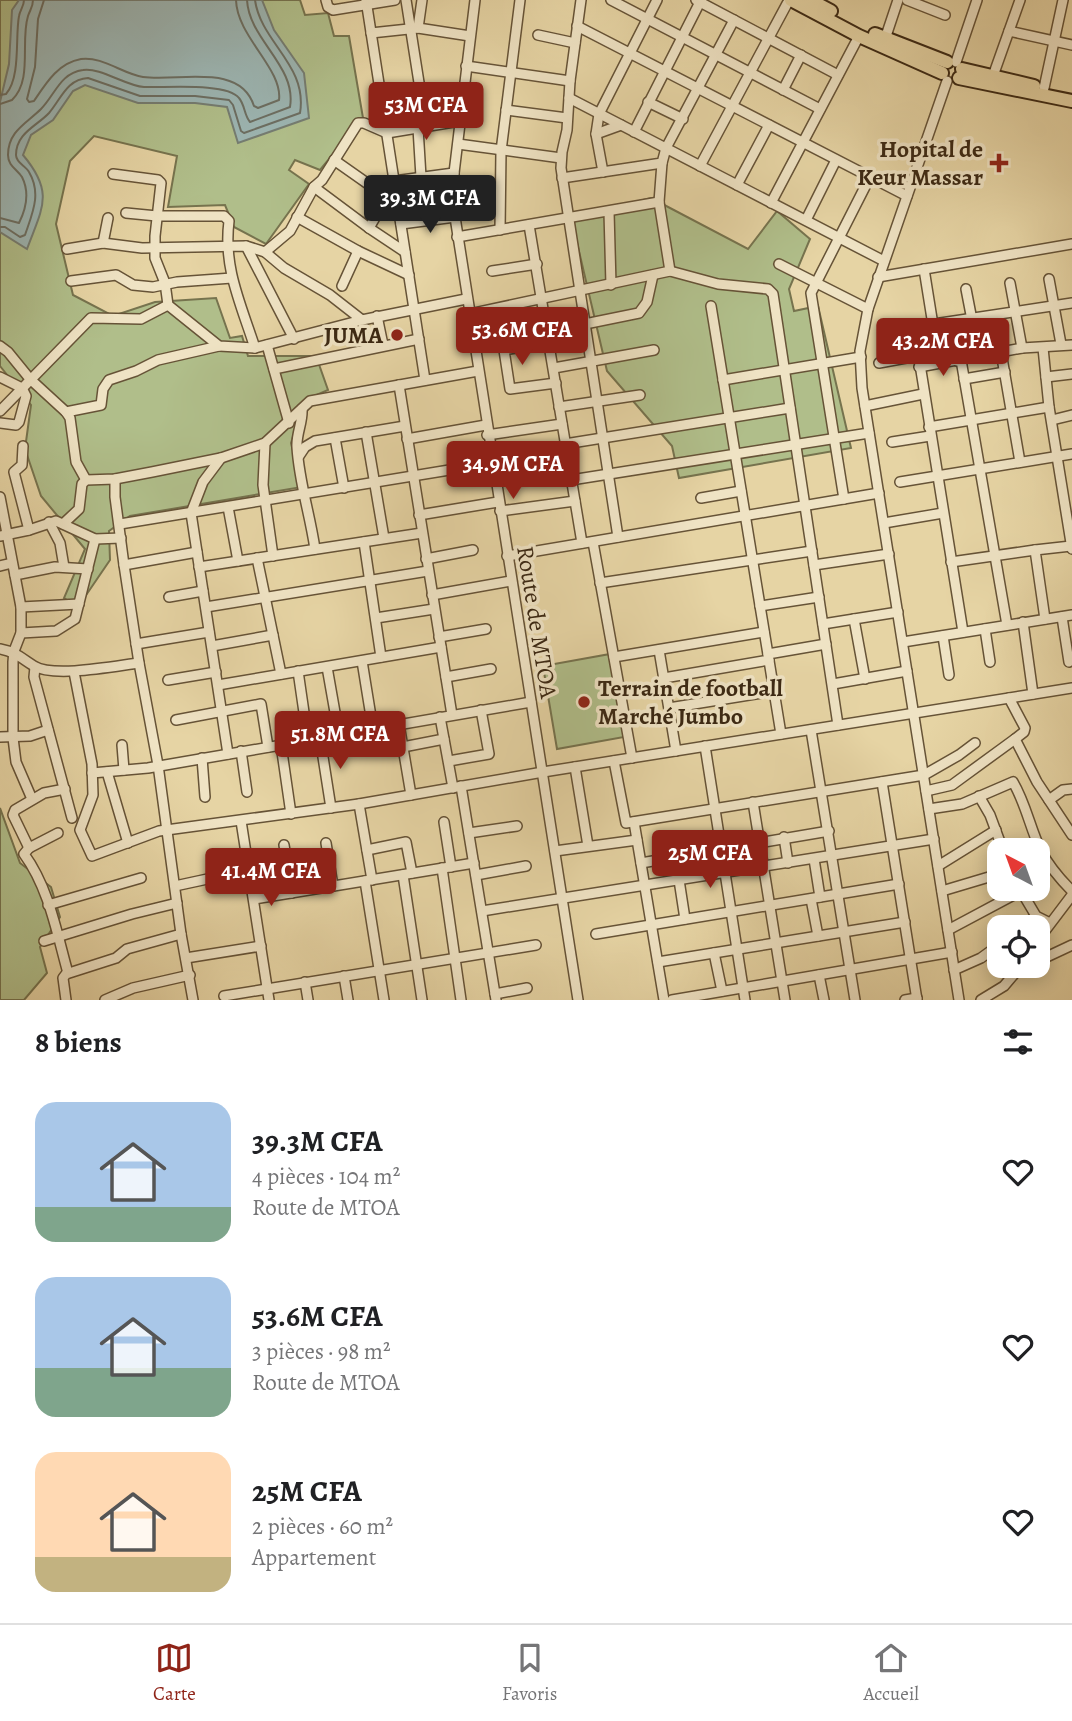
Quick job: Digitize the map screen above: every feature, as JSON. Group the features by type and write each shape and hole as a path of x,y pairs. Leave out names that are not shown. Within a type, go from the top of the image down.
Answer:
{"main road":[{"path":"790,0 859,36 952,71 1072,101"},
{"path":"810,0 952,71 993,76 1072,93"}],"street":[{"path":"326,0 331,9 395,0"},
{"path":"406,0 415,28 422,127 421,177"},
{"path":"415,28 422,0"},
{"name":"Route de MTOA","path":"475,0 454,173 457,237 578,1000"},
{"path":"500,230 501,151 520,0"},
{"path":"581,0 570,80 567,130 561,158 562,178 618,537"},
{"path":"611,0 820,109"},
{"path":"603,172 596,134 599,114 657,0"},
{"path":"700,166 790,0"},
{"path":"885,38 898,0"},
{"path":"907,0 946,15"},
{"path":"959,1000 869,433 860,357 868,309 878,277 977,0"},
{"path":"993,76 1020,0"},
{"path":"1044,88 1063,0"},
{"path":"634,132 698,1 838,75"},
{"path":"366,3 425,380"},
{"path":"670,271 659,202 662,163 666,148 734,20"},
{"path":"578,26 906,196"},
{"path":"371,33 415,28 470,36"},
{"path":"1009,31 1072,45"},
{"path":"538,36 575,43"},
{"path":"771,202 859,36"},
{"path":"783,90 801,55"},
{"path":"466,66 570,80"},
{"path":"569,98 884,261"},
{"path":"648,102 683,118"},
{"path":"506,110 567,118"},
{"path":"265,252 290,231 314,187 322,180 358,123 387,133 460,121"},
{"path":"596,134 621,125"},
{"path":"737,185 769,125"},
{"path":"458,144 561,158"},
{"path":"334,160 398,205"},
{"path":"806,220 836,160"},
{"path":"562,178 662,163"},
{"path":"394,181 454,173"},
{"path":"113,174 160,181 155,258 165,284 168,306 219,346"},
{"path":"844,499 811,293 870,177"},
{"path":"314,187 405,251"},
{"path":"369,228 387,197"},
{"path":"457,237 659,202"},
{"path":"126,212 157,216 224,216 229,221 226,245 235,294 256,348"},
{"path":"609,212 611,285"},
{"path":"297,217 358,251 409,275"},
{"path":"401,224 455,217"},
{"path":"103,243 108,218"},
{"path":"529,225 582,543"},
{"path":"67,249 103,243 155,248 246,246 265,252 284,268 330,295 362,320"},
{"path":"878,277 1072,244"},
{"path":"246,246 294,339"},
{"path":"342,286 358,251"},
{"path":"492,271 537,264"},
{"path":"779,264 868,309"},
{"path":"925,269 933,325"},
{"path":"469,314 670,271 718,284 768,289 773,293 838,725"},
{"path":"71,281 116,275 133,285 153,287 232,278"},
{"path":"585,324 639,313 647,302 653,275"},
{"path":"1049,279 1061,344"},
{"path":"1010,283 1022,348"},
{"path":"966,289 987,355"},
{"path":"66,412 101,405 103,389 108,380 158,360 219,346 256,348 377,316 467,299"},
{"path":"963,632 914,327 1072,303"},
{"path":"22,414 2,409 91,318 141,319 168,306"},
{"path":"711,306 781,734"},
{"path":"377,316 383,345"},
{"path":"950,323 972,420 1007,625"},
{"path":"274,369 419,338"},
{"path":"550,342 504,350 510,389 556,383"},
{"path":"267,345 289,423"},
{"path":"919,367 1022,348 1072,345"},
{"path":"0,346 70,418 76,462 86,480"},
{"path":"951,562 1072,547 1068,494 1049,407 1043,348"},
{"path":"554,368 654,350"},
{"path":"1001,352 1020,462"},
{"path":"879,363 917,356"},
{"path":"723,380 860,357"},
{"path":"62,524 79,509 82,484 86,480 116,479 221,458 265,443 310,401 478,371"},
{"path":"964,379 1005,372"},
{"path":"1046,377 1072,374"},
{"path":"0,377 22,388 26,396 16,425 0,423"},
{"path":"399,385 452,715"},
{"path":"865,406 923,394"},
{"path":"559,407 640,396"},
{"path":"892,442 972,420 1049,407"},
{"path":"565,444 790,408"},
{"path":"302,409 303,417 297,442 302,494 315,549"},
{"path":"1052,420 1072,415"},
{"path":"407,439 562,424"},
{"path":"299,456 309,444 405,426"},
{"path":"366,432 384,538"},
{"path":"571,480 869,433"},
{"path":"334,438 344,488"},
{"path":"265,443 263,485 273,556"},
{"path":"23,446 22,465 14,472 29,530"},
{"path":"900,482 1072,454"},
{"path":"221,458 203,482 191,513 229,754"},
{"path":"519,470 568,462"},
{"path":"120,524 492,464"},
{"path":"116,479 115,497 124,565 158,765 181,934 193,1000"},
{"path":"701,498 741,491"},
{"path":"507,556 879,494"},
{"path":"0,497 3,535 21,607 21,633 14,651 13,738 18,769 32,799"},
{"path":"419,515 575,501"},
{"path":"228,506 238,561"},
{"path":"884,523 943,513"},
{"path":"49,522 60,544 64,568"},
{"path":"3,535 29,530 49,522 62,524 95,539 121,538"},
{"path":"199,567 422,533"},
{"path":"21,633 55,631 75,619 95,539"},
{"path":"364,542 382,657"},
{"path":"593,542 632,758"},
{"path":"426,559 473,550"},
{"path":"1035,550 1045,619"},
{"path":"600,583 812,551"},
{"path":"124,565 197,552"},
{"path":"814,565 888,554"},
{"path":"257,558 281,674"},
{"path":"0,566 12,563"},
{"path":"15,575 55,567 88,569"},
{"path":"205,607 428,570"},
{"path":"432,595 511,581"},
{"path":"169,597 203,591"},
{"path":"760,606 819,597"},
{"path":"21,607 79,604"},
{"path":"376,618 434,609"},
{"path":"823,624 898,612"},
{"path":"902,642 1067,616 1069,662"},
{"path":"854,619 865,678"},
{"path":"1023,622 1033,694"},
{"path":"439,637 486,629"},
{"path":"985,629 990,662"},
{"path":"136,644 209,632"},
{"path":"614,657 764,632"},
{"path":"212,646 273,635"},
{"path":"943,636 949,675"},
{"path":"664,678 826,644"},
{"path":"218,685 441,648"},
{"path":"0,649 14,651 35,667 74,672 139,663"},
{"path":"659,650 676,751"},
{"path":"362,661 373,729"},
{"path":"35,667 34,677 72,818"},
{"path":"327,667 339,735"},
{"path":"446,677 491,669"},
{"path":"298,671 308,740"},
{"path":"833,684 907,671"},
{"path":"74,672 92,759 92,797 80,830 92,856 168,830 359,804 1072,688"},
{"path":"168,680 216,672"},
{"path":"669,708 774,691"},
{"path":"926,791 952,786 1024,732 1025,728 1009,698"},
{"path":"92,773 229,754 531,702"},
{"path":"176,720 261,704 268,747"},
{"path":"449,761 489,754 481,710"},
{"path":"440,717 469,834 496,997 527,988"},
{"path":"400,724 411,795"},
{"path":"0,737 30,736 48,730"},
{"path":"811,730 855,1000"},
{"path":"320,738 331,808"},
{"path":"403,747 444,739"},
{"path":"1015,739 1027,766 1072,835"},
{"path":"614,761 626,823 924,775 975,743"},
{"path":"122,744 124,770"},
{"path":"281,744 291,814"},
{"path":"705,746 745,1000"},
{"path":"240,751 247,792"},
{"path":"202,758 205,797"},
{"path":"575,767 588,846"},
{"path":"107,772 128,843"},
{"path":"883,782 917,999 905,1000"},
{"path":"929,809 962,804 1014,783 1034,838"},
{"path":"29,848 13,815 15,810 52,790 65,789"},
{"path":"1049,800 1063,790 1072,789"},
{"path":"979,796 999,838"},
{"path":"753,803 785,1000"},
{"path":"359,804 367,850 384,1000"},
{"path":"241,821 269,1000"},
{"path":"444,822 461,1000"},
{"path":"634,822 664,1000"},
{"path":"469,834 517,826"},
{"path":"938,866 996,830"},
{"path":"641,863 829,831"},
{"path":"58,833 29,848 24,854 48,905 68,973"},
{"path":"784,837 788,863"},
{"path":"555,851 637,839"},
{"path":"482,911 934,839"},
{"path":"367,850 406,842 416,965 422,1000"},
{"path":"326,843 333,886"},
{"path":"741,844 746,869"},
{"path":"284,845 292,893"},
{"path":"814,859 818,936"},
{"path":"254,899 474,863"},
{"path":"476,874 526,866"},
{"path":"1050,866 1072,893 1050,923"},
{"path":"174,886 249,870"},
{"path":"48,905 141,878"},
{"path":"942,891 987,878"},
{"path":"679,880 685,919"},
{"path":"596,934 899,884"},
{"path":"948,930 1001,901"},
{"path":"44,941 177,903"},
{"path":"658,962 905,922"},
{"path":"66,1000 63,978 68,973 116,958 127,949 181,934"},
{"path":"224,996 536,945"},
{"path":"1050,955 1072,945"},
{"path":"186,958 261,946"},
{"path":"671,1000 952,952"},
{"path":"714,953 722,991"},
{"path":"954,970 987,954"},
{"path":"105,1000 190,975"},
{"path":"819,975 824,1000"},
{"path":"344,976 348,1000"},
{"path":"981,1000 1004,986 1011,978"},
{"path":"305,982 308,1000"}],"green space":[{"path":"0,0 300,0 305,15 328,13 334,36 349,36 363,118 320,170 295,160 289,170 309,184 266,244 234,227 225,205 168,207 177,156 94,136 70,161 56,224 73,295 113,316 155,302 216,298 230,338 242,336 248,356 316,356 328,390 305,400 291,443 302,487 130,516 109,531 110,560 78,607 64,598 85,549 41,496 25,449 31,405 0,366"},
{"path":"651,198 748,249 777,211 810,239 789,289 794,311 818,306 851,448 679,478 672,446 607,371 571,217"},
{"name":"Terrain de football Marché Jumbo","path":"610,654 624,737 557,749 543,666"},
{"path":"0,808 20,863 51,887 60,917 40,947 47,973 24,1000 0,1000"}],"water":[{"path":"19,0 262,0 274,30 304,73 309,118 238,143 227,107 195,103 138,103 85,85 73,91 53,120 31,135 23,155 39,180 43,201 27,249 0,232 0,102 9,64 12,10"}],"place":[{"name":"Hopital de Keur Massar","path":"999,163"},
{"name":"JUMA","path":"397,335"},
{"name":"Terrain de football Marché Jumbo","path":"584,702"}]}
